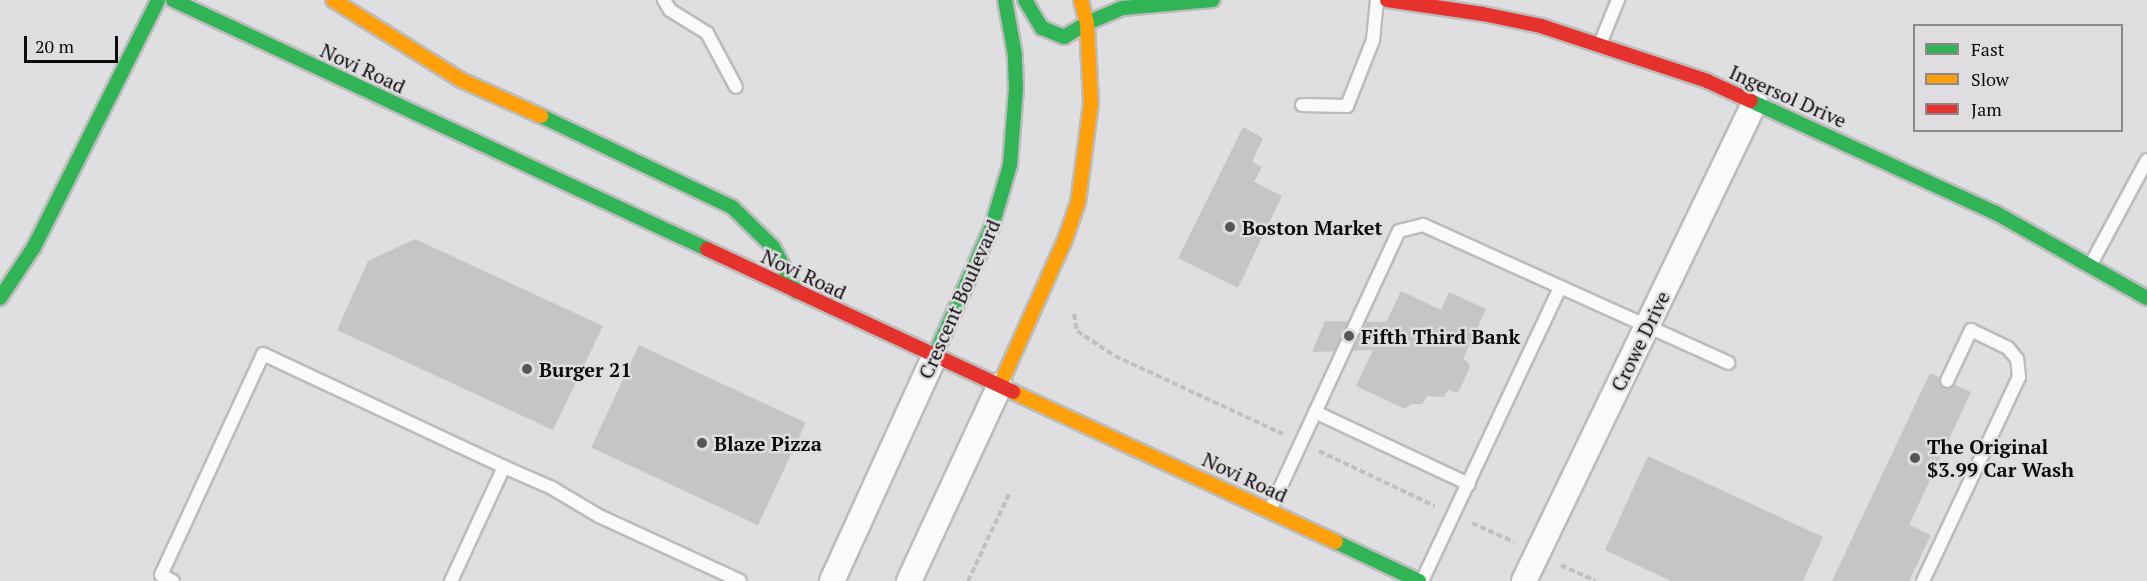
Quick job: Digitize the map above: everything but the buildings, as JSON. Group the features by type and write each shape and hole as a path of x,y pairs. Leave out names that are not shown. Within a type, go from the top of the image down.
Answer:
{"main road":[{"path":"0,298 34,247 158,0"},
{"name":"Novi Road","path":"173,0 934,357 1000,385 1421,581"},
{"path":"333,0 461,80 654,168 732,207 773,247 797,292"},
{"name":"Crescent Boulevard","path":"934,357 992,226 1010,165 1015,122 1016,77 1015,55 1005,0"},
{"path":"1025,0 1042,28 1064,37 1087,23 1123,8 1213,0"},
{"path":"1000,385 1065,240 1078,203 1091,103 1087,23 1081,0"},
{"name":"Ingersol Drive","path":"1387,0 1483,14 1541,26 1707,81 1996,213 2147,298"}],"street":[{"name":"Crowe Drive","path":"1524,581 1755,102"},
{"name":"Crescent Boulevard","path":"832,581 934,357"},
{"path":"909,581 1000,385"}],"lane":[{"path":"664,0 670,10 707,33 736,87"},
{"path":"1302,105 1347,106 1373,40 1377,0"},
{"path":"1600,44 1618,0"},
{"path":"2090,266 2147,160"},
{"path":"1270,511 1399,231 1423,225 1646,328 1728,363"},
{"path":"1421,581 1455,515 1560,288"},
{"path":"1923,581 2019,377 2017,359 2008,348 1971,330 1947,381"},
{"path":"173,581 161,575 263,354 552,488 599,516 740,581"},
{"path":"1315,412 1469,484"},
{"path":"451,581 504,467"}],"path":[{"path":"1074,314 1077,331 1115,356 1596,581"},
{"path":"969,581 1009,494"}],"traffic: fast":[{"path":"0,298 34,247 158,0"},
{"path":"173,0 707,249"},
{"path":"934,357 992,226 1010,165 1016,89 1015,55 1005,0"},
{"path":"1025,0 1042,28 1064,37 1087,23 1123,8 1213,0"},
{"path":"1751,101 1996,213 2147,298"},
{"path":"541,116 732,207 773,247 797,292"},
{"path":"1336,542 1419,581"}],"traffic: slow":[{"path":"333,0 461,80 541,116"},
{"path":"1000,385 1065,240 1078,203 1091,103 1087,23 1081,0"},
{"path":"1013,392 1336,542"}],"traffic: jam":[{"path":"1387,0 1483,14 1541,26 1707,81 1751,101"},
{"path":"707,249 1013,392"}],"place":[{"name":"Boston Market","path":"1230,227"},
{"name":"Fifth Third Bank","path":"1349,336"},
{"name":"Burger 21","path":"527,369"},
{"name":"Blaze Pizza","path":"702,443"},
{"name":"The Original $3.99 Car Wash","path":"1915,458"}]}
